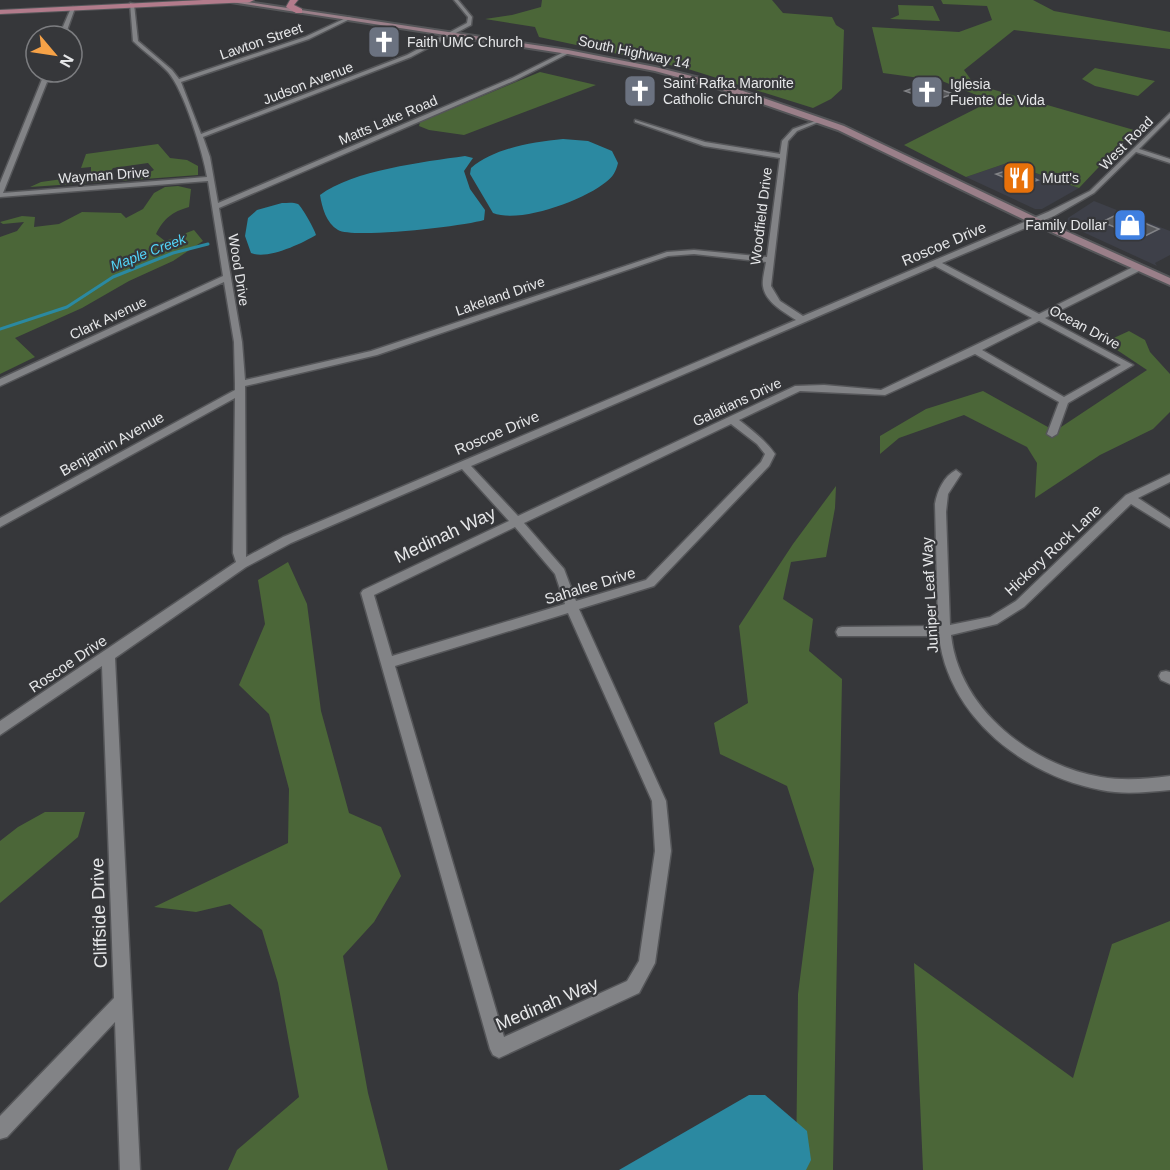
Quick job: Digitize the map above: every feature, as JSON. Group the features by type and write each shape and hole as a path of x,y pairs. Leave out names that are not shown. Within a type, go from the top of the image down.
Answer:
{"main road":[{"path":"0,12 199,0"},
{"name":"South Highway 14","path":"223,0 568,52 694,79 776,104 819,120 909,159 1035,221 1170,282"},
{"name":"South Highway 14","path":"242,0 273,7"},
{"path":"174,1 250,0"},
{"path":"294,0 289,5 299,11"}],"street":[{"path":"454,33 469,24 470,17 456,0"},
{"name":"Wood Drive","path":"132,4 136,41 178,81 201,136 207,157 237,342 239,553 242,564"},
{"path":"67,24 73,8"},
{"name":"Lawton Street","path":"178,81 307,38 350,18"},
{"name":"Judson Avenue","path":"201,136 409,56 454,33"},
{"name":"Matts Lake Road","path":"215,207 514,79 568,52"},
{"path":"0,194 43,84"},
{"name":"West Road","path":"1035,221 1092,192 1170,115"},
{"name":"Woodfield Drive","path":"803,320 779,305 769,293 767,286 769,260 785,141 790,134 819,120"},
{"path":"637,121 704,144 782,156"},
{"path":"1135,150 1170,161"},
{"name":"Wayman Drive","path":"0,194 209,179"},
{"name":"Roscoe Drive","path":"0,729 242,564 318,525 1035,221"},
{"name":"Lakeland Drive","path":"239,388 374,353 667,254 694,252 769,260"},
{"name":"Ocean Drive","path":"936,264 1128,365 1064,401"},
{"name":"Galatians Drive","path":"517,522 798,388 882,393 975,350 1138,268"},
{"name":"Clark Avenue","path":"0,383 228,277"},
{"path":"975,350 1064,401 1052,434"},
{"name":"Benjamin Avenue","path":"0,523 239,388"},
{"name":"Sahalee Drive","path":"387,663 650,583 681,555 714,515 765,464 770,454 760,442 731,419"},
{"name":"Medinah Way","path":"463,464 517,522 560,572 572,608 659,801 663,851 647,963 633,987 499,1049 367,593 517,522"},
{"name":"Juniper Leaf Way","path":"956,474 942,496 945,631 950,659 966,699 986,723 1019,751 1041,764 1090,781 1125,786 1170,783"},
{"name":"Hickory Rock Lane","path":"842,632 945,631 993,621 1020,604 1130,498 1170,478"},
{"path":"1130,498 1170,524"},
{"name":"Cliffside Drive","path":"108,655 130,1170"},
{"path":"0,1130 122,1002"}],"shaded area":[{"path":"1007,163 1079,188 1042,209 1035,209 966,177"},
{"path":"1094,201 1170,231 1170,255 1155,263 1157,266 1072,227 1067,222 1068,218"}],"green space":[{"path":"542,0 772,0 783,13 832,17 836,25 844,30 842,89 831,99 813,108 688,69 539,37 535,27 485,19 541,7"},
{"path":"941,0 1033,0 1054,11 1170,32 1170,49 1014,30 964,70 974,84 1134,130 1079,188 1007,163 966,177 904,145 991,101 942,81 883,73 872,27 959,32 992,20 987,6 943,4"},
{"path":"898,5 933,6 940,21 890,19 899,15"},
{"path":"1095,68 1155,81 1138,96 1095,86 1082,79"},
{"path":"540,72 596,85 464,135 429,130 419,126 420,122"},
{"path":"158,144 170,158 187,160 198,166 198,175 118,181 123,177 140,177 154,170 148,163 113,168 103,182 30,187 41,182 91,175 91,167 81,168 86,154"},
{"path":"178,186 191,189 189,207 169,216 156,234 165,241 194,230 203,241 173,261 129,281 82,308 15,338 35,357 0,374 0,237 17,231 24,222 3,224 0,222 22,216 35,217 34,227 59,224 82,212 121,213 126,218 143,209 154,193 165,187"},
{"path":"1129,331 1145,340 1150,352 1170,374 1170,412 1153,429 1100,455 1035,498 1037,463 1027,447 964,415 899,438 880,454 880,436 926,409 983,391 1055,431 1147,370 1105,342"},
{"path":"836,486 835,508 826,557 791,562 783,599 813,619 809,651 842,679 833,1170 796,1170 798,994 814,869 787,786 720,754 714,723 748,703 739,626 793,544"},
{"path":"288,562 307,604 321,711 349,813 381,827 401,876 374,922 343,956 368,1093 388,1170 228,1170 237,1150 299,1097 278,983 262,930 230,904 196,912 154,907 288,843 289,789 269,714 239,685 265,624 258,580"},
{"path":"45,812 85,812 78,837 0,903 0,841 18,827"},
{"path":"1170,921 1170,1170 923,1170 914,963 1073,1078 1112,944"}],"water":[{"path":"563,139 588,141 612,151 618,163 612,176 596,189 568,203 535,213 505,216 493,213 470,174 471,168 502,151 527,144"},
{"path":"465,156 473,158 464,171 470,189 485,210 484,220 433,228 364,233 338,230 325,214 320,195 334,186 390,168"},
{"path":"282,203 298,204 316,235 275,253 258,255 251,253 245,236 248,218 257,210"},
{"path":"749,1095 765,1095 807,1131 811,1160 806,1170 619,1170"}],"building":[{"name":"Iglesia Fuente de Vida","path":"925,84 953,94 933,101 905,91"},
{"name":"Mutt's","path":"1012,169 1038,180 1022,185 996,174"},
{"name":"Family Dollar","path":"1120,213 1159,229 1141,238 1102,222"}],"waterway":[{"name":"Maple Creek","path":"0,329 67,307 113,277 173,253 208,244"}],"place":[{"name":"Faith UMC Church","path":"384,42"},
{"name":"Saint Rafka Maronite Catholic Church","path":"640,91"},
{"name":"Iglesia Fuente de Vida","path":"927,92"},
{"name":"Mutt's","path":"1019,178"},
{"name":"Family Dollar","path":"1130,225"}]}
